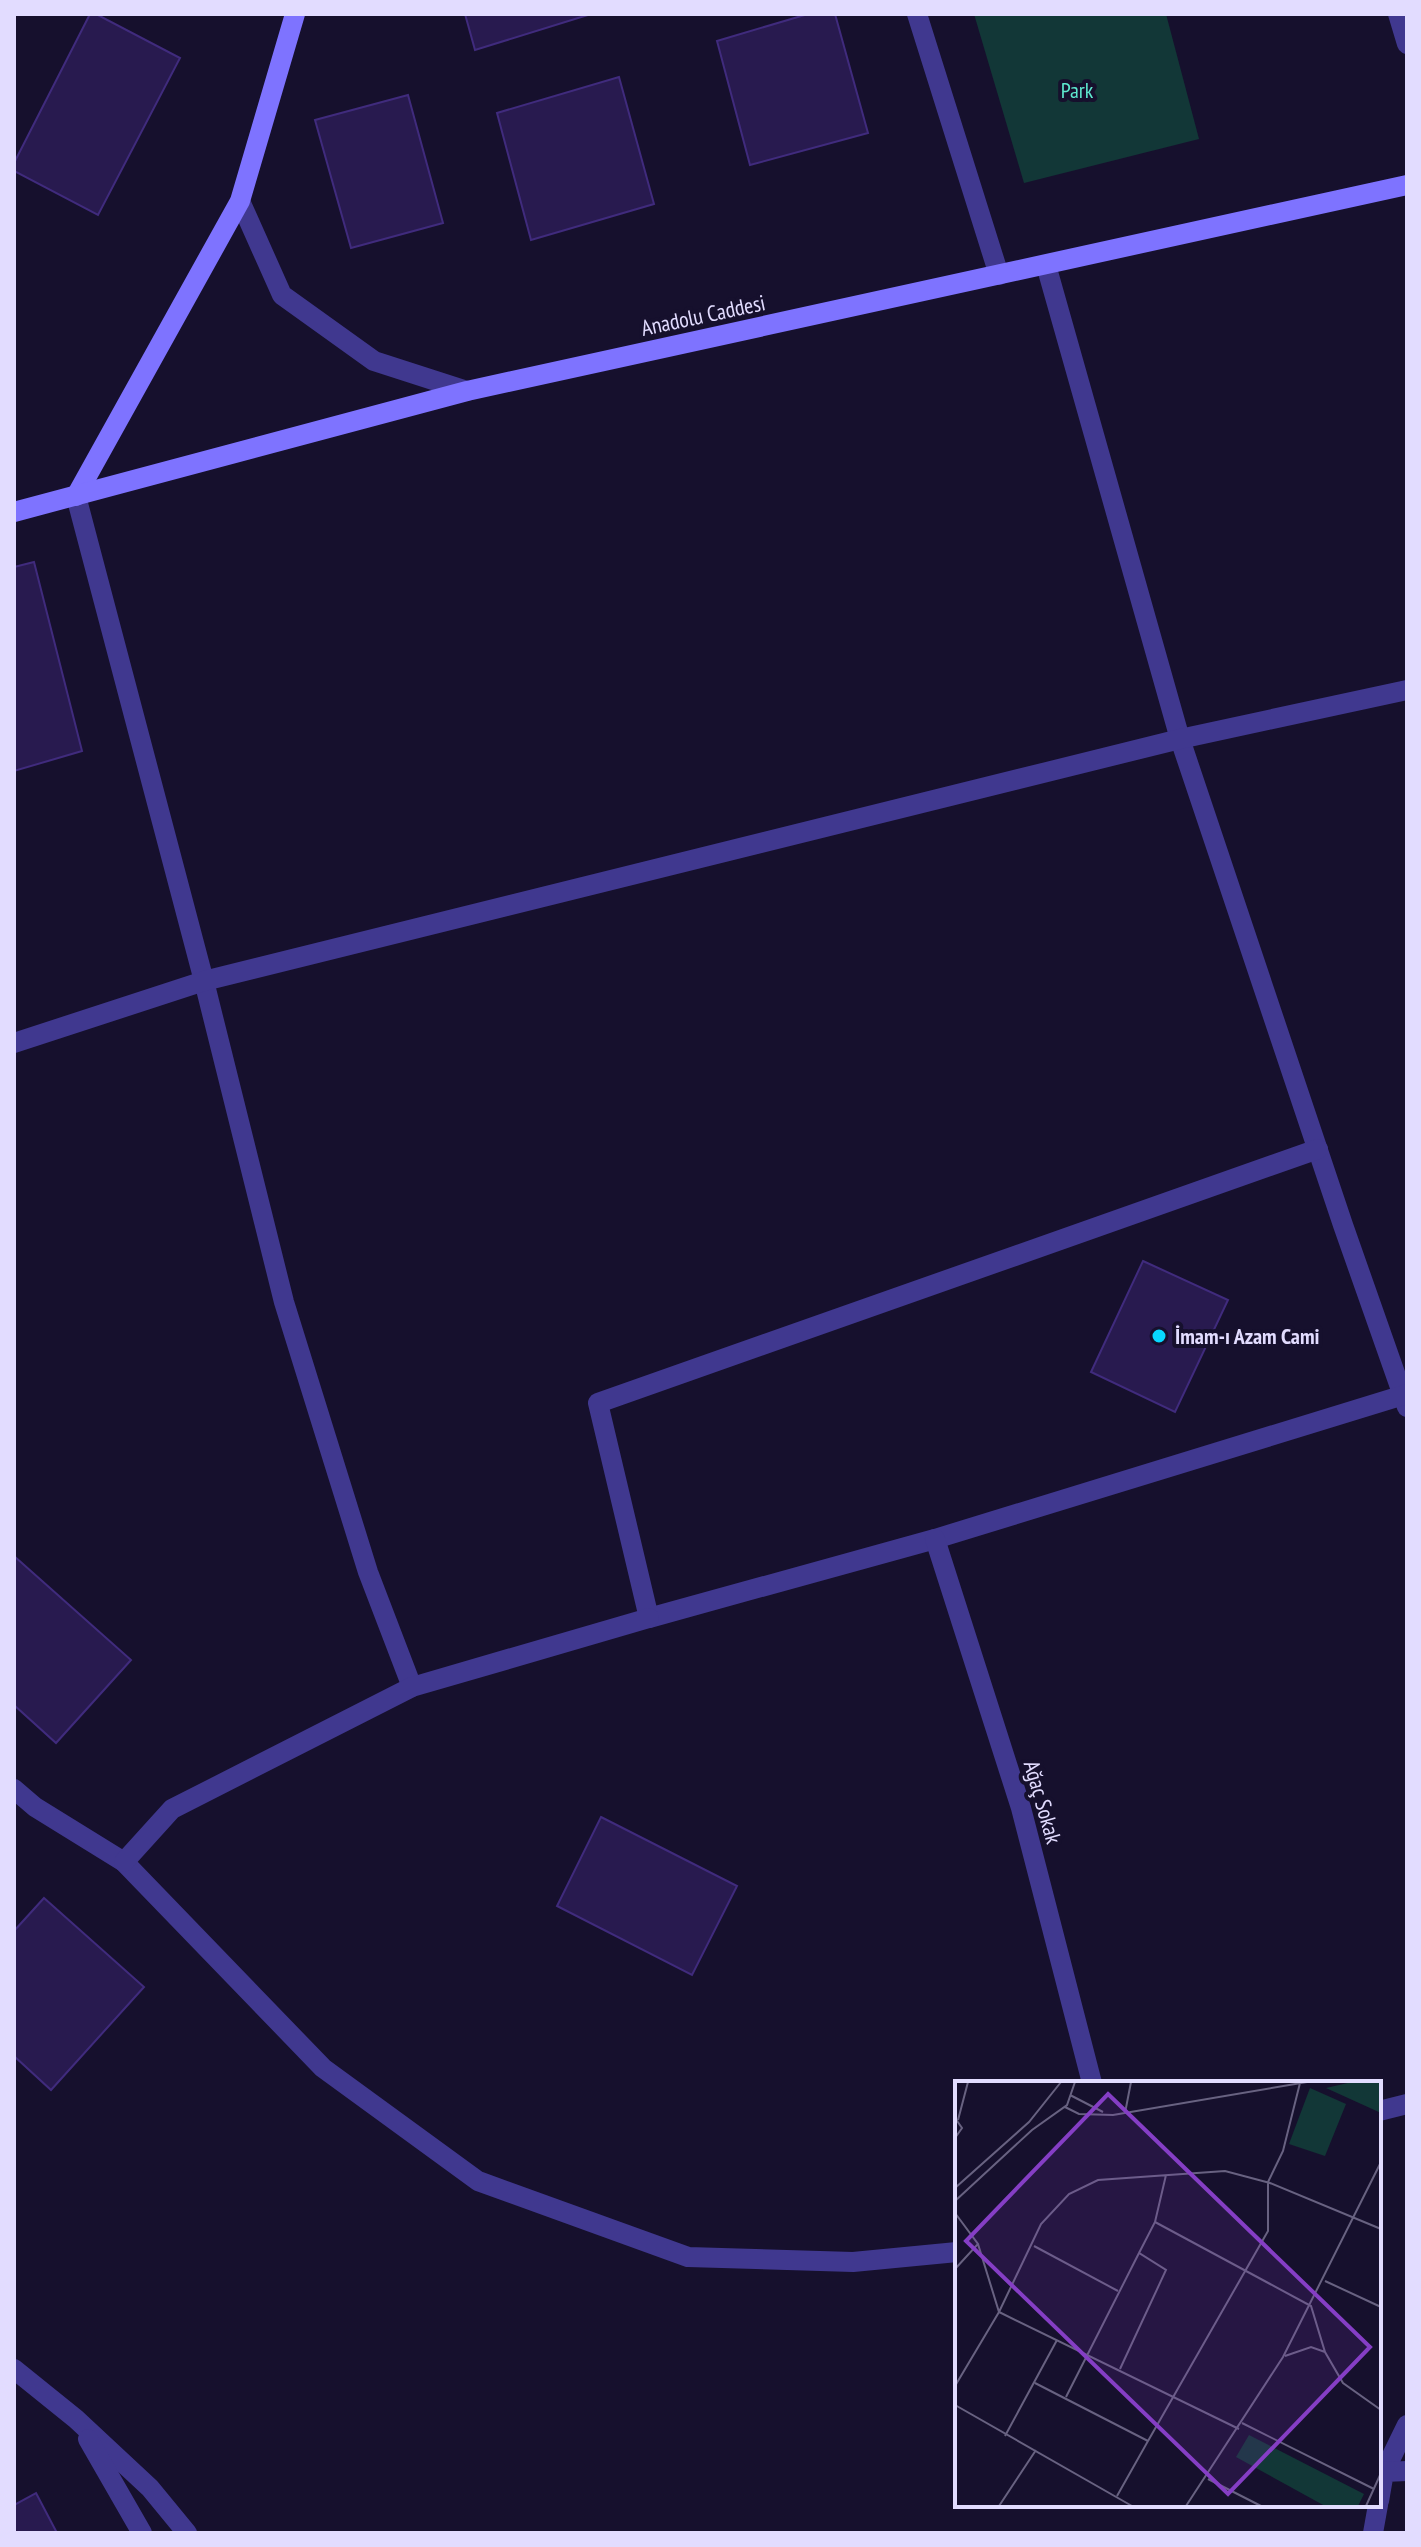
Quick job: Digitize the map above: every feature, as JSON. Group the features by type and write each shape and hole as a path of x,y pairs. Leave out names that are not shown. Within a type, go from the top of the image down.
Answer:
{"street":[{"path":"295,14 240,201 76,496 204,981 284,1302 368,1572 412,1687"},
{"path":"917,14 999,275"},
{"path":"1398,14 1407,44"},
{"name":"Anadolu Caddesi","path":"14,512 467,391 1407,185"},
{"path":"240,201 282,295 374,361 467,391"},
{"path":"124,1862 172,1809 412,1687 935,1539 1406,1399 1180,739 1046,265"},
{"path":"14,1043 204,981 1180,739 1407,690"},
{"path":"649,1618 598,1403 1318,1149"},
{"name":"Ağaç Sokak","path":"935,1539 1021,1808 1091,2081"},
{"path":"14,1789 35,1807 124,1862 323,2068 478,2181 688,2257 853,2262 955,2252"},
{"path":"1381,2110 1407,2104"},
{"path":"14,2369 76,2419 150,2488 187,2533"},
{"path":"76,2419 142,2533"},
{"path":"1381,2491 1384,2472 1407,2425"},
{"path":"1384,2472 1407,2471"},
{"path":"1373,2533 1378,2507"}],"green space":[{"name":"Park","path":"974,14 1166,14 1199,139 1024,183"}],"building":[{"path":"90,14 96,14 180,58 98,215 14,171 14,163"},
{"path":"465,14 591,14 475,50"},
{"path":"808,14 835,14 868,133 750,165 717,41"},
{"path":"619,77 654,204 531,240 497,113"},
{"path":"408,95 443,223 351,248 315,120"},
{"path":"34,562 82,751 14,771 14,567"},
{"name":"İmam-ı Azam Cami","path":"1143,1261 1228,1300 1175,1412 1091,1372"},
{"path":"14,1556 131,1660 56,1743 14,1705"},
{"path":"601,1817 737,1886 692,1975 557,1906"},
{"path":"44,1898 144,1987 51,2090 14,2056 14,1931"},
{"path":"36,2493 57,2533 14,2533 14,2505"}],"place":[{"name":"İmam-ı Azam Cami","path":"1159,1336"}]}
